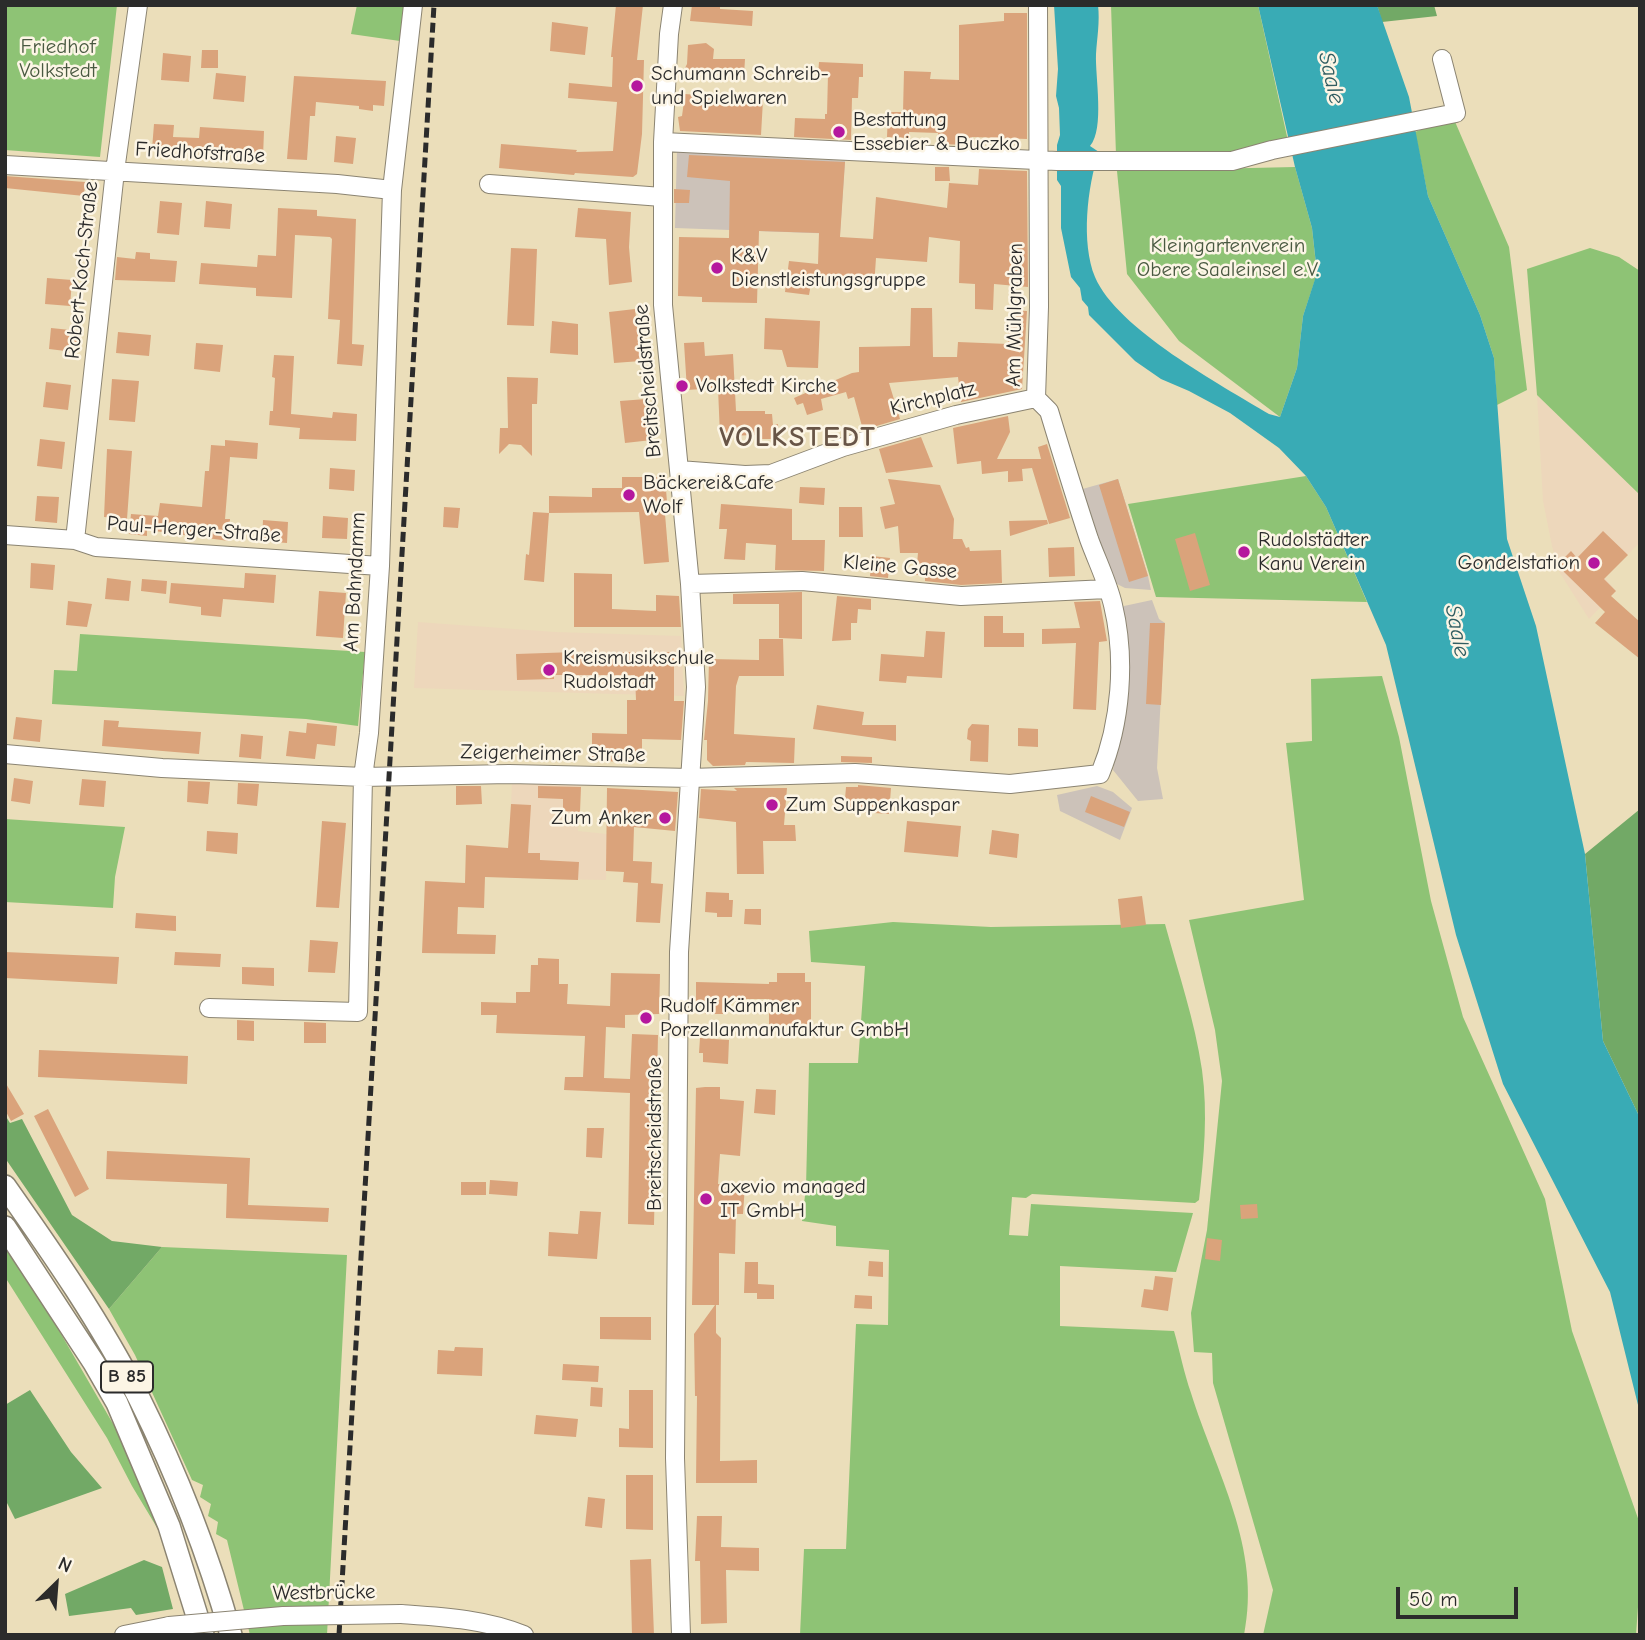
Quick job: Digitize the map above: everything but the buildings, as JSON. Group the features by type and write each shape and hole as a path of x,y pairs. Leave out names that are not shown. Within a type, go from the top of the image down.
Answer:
{"main road":[{"name":"B 85","path":"5,1186 74,1288 138,1396 193,1517 232,1635"},
{"name":"B 85","path":"5,1227 117,1403 170,1526 203,1635"}],"street":[{"name":"Robert-Koch-Straße","path":"75,540 115,171 138,5"},
{"name":"Am Bahndamm","path":"209,1008 358,1013 363,777 369,733 380,566 392,190 413,5"},
{"name":"Breitscheidstraße","path":"673,5 668,34 663,142 663,305 690,584 696,687 679,966 675,1458 681,1635"},
{"name":"Am Mühlgraben","path":"1038,5 1036,398 1049,411 1113,604 1120,648 1119,698 1109,753 1100,774"},
{"path":"663,142 1057,161 1232,161 1272,150 1448,114 1442,59"},
{"name":"Friedhofstraße","path":"5,165 337,184 392,190"},
{"path":"489,184 662,197"},
{"name":"Kirchplatz","path":"679,470 745,475 771,474 843,447 956,415 1036,398"},
{"name":"Paul-Herger-Straße","path":"5,535 75,540 96,547 380,566"},
{"name":"Kleine Gasse","path":"690,584 802,581 961,596 1107,589"},
{"name":"Zeigerheimer Straße","path":"5,754 162,768 363,777 509,775 690,778 855,773 1010,784 1100,774"},
{"name":"Westbrücke","path":"124,1635 169,1626 283,1616 401,1615 462,1618 503,1626 524,1635"}],"shaded area":[{"path":"677,149 845,161 840,234 675,228"},
{"path":"1537,395 1640,495 1640,542 1605,578 1616,591 1589,619 1560,573 1552,546 1543,501"},
{"path":"1118,479 1151,590 1125,588 1113,582 1079,490"},
{"path":"1152,600 1159,619 1165,623 1157,768 1163,799 1138,801 1113,770 1118,742 1118,612 1124,606"},
{"name":"Kreismusikschule Rudolstadt","path":"418,622 555,632 681,636 684,696 414,688"},
{"path":"512,782 581,784 578,831 607,834 606,880 508,878"},
{"path":"1097,786 1113,792 1132,808 1120,840 1060,811 1057,795"}],"green space":[{"name":"Friedhof Volkstedt","path":"5,5 117,5 100,157 5,150"},
{"path":"357,5 404,5 400,41 351,34"},
{"path":"1111,5 1258,5 1288,141 1234,154 1116,155"},
{"path":"1377,5 1434,5 1437,16 1382,22"},
{"path":"1453,117 1509,247 1527,390 1497,405 1494,358 1480,315 1428,196 1415,132"},
{"name":"Kleingartenverein Obere Saaleinsel e.V.","path":"1295,167 1312,228 1317,274 1303,316 1297,368 1280,417 1179,341 1127,274 1117,171"},
{"path":"1590,248 1619,257 1640,271 1640,495 1537,395 1527,269"},
{"name":"Rudolstädter Kanu Verein","path":"1306,476 1326,507 1367,602 1156,597 1128,504"},
{"path":"80,634 365,652 358,726 306,719 52,704 54,670 77,671"},
{"path":"1382,676 1399,737 1431,901 1463,1017 1545,1199 1572,1331 1640,1524 1636,1635 1263,1635 1273,1590 1213,1383 1212,1353 1194,1352 1191,1313 1207,1230 1222,1081 1215,1030 1189,920 1304,900 1286,743 1312,741 1311,679"},
{"path":"1640,809 1640,1118 1603,1041 1585,854"},
{"path":"5,819 125,827 115,877 113,908 5,902"},
{"path":"893,922 991,927 1165,924 1191,1015 1204,1086 1204,1151 1199,1200 1195,1203 1032,1194 1026,1198 1012,1197 1009,1235 1028,1236 1031,1204 1193,1213 1176,1272 1060,1266 1060,1326 1174,1331 1201,1423 1224,1482 1242,1541 1248,1603 1244,1635 800,1635 804,1549 846,1549 856,1324 888,1325 889,1250 836,1246 836,1226 802,1221 806,1187 809,1063 858,1063 865,966 811,962 809,931"},
{"path":"5,1115 10,1123 22,1119 72,1215 112,1241 162,1247 109,1309 5,1158"},
{"path":"5,1244 24,1270 123,1441 162,1536 107,1438 5,1277"},
{"path":"162,1247 347,1255 327,1635 250,1635 227,1540 216,1534 218,1522 208,1516 211,1504 200,1497 203,1485 192,1480 135,1355 109,1309"},
{"path":"30,1390 71,1452 102,1488 15,1519 5,1499 5,1405"},
{"path":"144,1560 162,1567 173,1609 136,1615 131,1608 69,1616 65,1594"}],"water":[{"name":"Saale","path":"1054,5 1098,5 1098,115 1095,138 1090,146 1099,152 1091,182 1087,215 1088,248 1095,277 1107,297 1147,336 1225,388 1269,414 1280,417 1297,368 1303,316 1317,273 1312,228 1295,167 1258,5 1377,5 1409,97 1428,196 1480,315 1494,358 1507,539 1536,626 1585,854 1603,1041 1640,1118 1640,1413 1610,1292 1503,1084 1456,935 1386,645 1326,507 1306,476 1279,448 1230,413 1161,379 1135,361 1089,315 1080,288 1071,277 1061,228 1061,186 1057,180 1057,145 1060,135 1056,96 1058,69"}],"railway":[{"path":"339,1635 434,5"}],"place":[{"name":"Schumann Schreib- und Spielwaren","path":"637,86"},
{"name":"Bestattung Essebier & Buczko","path":"839,132"},
{"name":"K&V Dienstleistungsgruppe","path":"717,268"},
{"name":"Volkstedt Kirche","path":"682,386"},
{"name":"Bäckerei&Cafe Wolf","path":"629,495"},
{"name":"Rudolstädter Kanu Verein","path":"1244,552"},
{"name":"Gondelstation","path":"1594,563"},
{"name":"Kreismusikschule Rudolstadt","path":"549,670"},
{"name":"Zum Suppenkaspar","path":"772,805"},
{"name":"Zum Anker","path":"665,818"},
{"name":"Rudolf Kämmer Porzellanmanufaktur GmbH","path":"646,1018"},
{"name":"axevio managed IT GmbH","path":"706,1199"}],"district":[{"name":"VOLKSTEDT","path":"798,438"}]}
